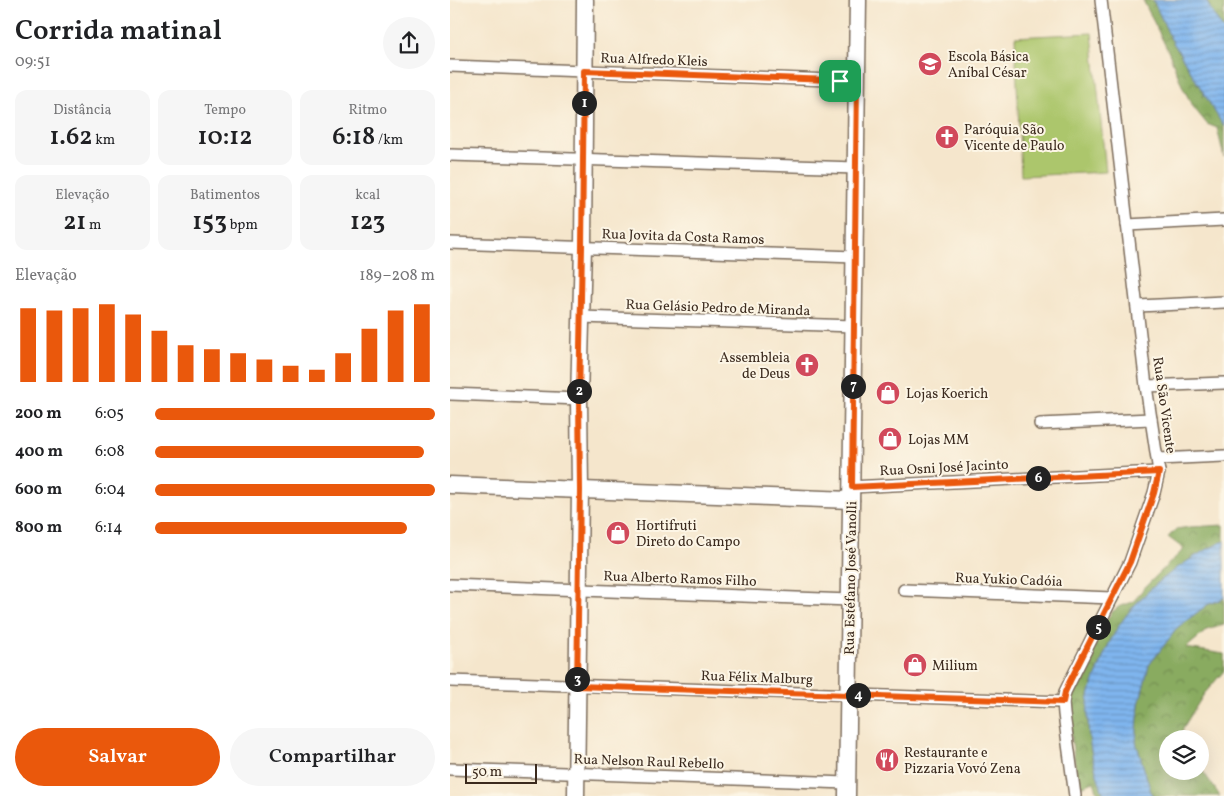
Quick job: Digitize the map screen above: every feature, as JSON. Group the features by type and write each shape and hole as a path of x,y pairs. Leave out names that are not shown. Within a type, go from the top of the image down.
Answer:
{"main road":[{"path":"576,796 580,490 579,399 586,0"},
{"name":"Rua Estéfano José Vanolli","path":"847,790 858,0"},
{"path":"450,485 580,490 851,493"}],"street":[{"name":"Rua São Vicente","path":"1075,796 1063,702 1065,692 1124,573 1138,540 1159,472 1146,386 1101,0"},
{"name":"Rua Alfredo Kleis","path":"450,66 857,81"},
{"path":"450,155 856,168"},
{"path":"1127,225 1224,220"},
{"name":"Rua Jovita da Costa Ramos","path":"450,243 855,257"},
{"path":"1138,306 1224,302"},
{"name":"Rua Gelásio Pedro de Miranda","path":"581,317 854,326"},
{"path":"1146,386 1224,383"},
{"path":"450,394 579,399"},
{"path":"1040,424 1151,419"},
{"path":"1158,459 1224,456"},
{"name":"Rua Osni José Jacinto","path":"851,493 1159,472"},
{"name":"Rua Alberto Ramos Filho","path":"450,585 850,600"},
{"name":"Rua Yukio Cadóia","path":"904,590 1112,598"},
{"name":"Rua Félix Malburg","path":"450,682 1063,702"},
{"name":"Rua Nelson Raul Rebello","path":"450,769 576,773 847,790"}],"green space":[{"path":"1143,0 1153,0 1171,39 1224,127 1224,157 1217,128 1207,124 1194,108"},
{"path":"1206,0 1224,0 1224,31 1212,12"},
{"path":"1092,33 1106,172 1021,176 1015,37"},
{"path":"1224,525 1224,541 1194,557 1164,578 1126,615 1114,634 1089,695 1088,707 1088,729 1091,748 1104,796 1099,796 1094,782 1078,788 1069,720 1069,699 1105,623 1112,612 1120,606 1133,602 1144,588 1184,549 1168,537 1176,529"},
{"path":"1224,598 1224,625 1207,630 1186,648 1224,654 1224,671 1204,694 1183,730 1159,730 1159,780 1209,780 1220,796 1154,796 1151,792 1136,742 1139,704 1149,665 1178,627 1207,605"}],"water":[{"path":"1153,0 1206,0 1224,31 1224,127 1171,39"},
{"path":"1224,541 1224,598 1207,605 1178,627 1149,665 1139,704 1136,742 1151,792 1154,796 1104,796 1091,748 1088,729 1088,707 1089,695 1109,644 1126,615 1150,590 1194,557"}],"place":[{"name":"Escola Básica Aníbal César","path":"930,64"},
{"name":"Paróquia São Vicente de Paulo","path":"947,137"},
{"name":"Assembleia de Deus","path":"807,365"},
{"name":"Lojas Koerich","path":"888,393"},
{"name":"Lojas MM","path":"890,439"},
{"name":"Hortifruti Direto do Campo","path":"618,533"},
{"name":"Milium","path":"915,665"},
{"name":"Restaurante e Pizzaria Vovó Zena","path":"887,760"}],"route":[{"path":"584,71 840,81 857,81 852,487 1159,472 1154,493 1130,562 1070,681 1063,702 577,686 584,71"}]}
